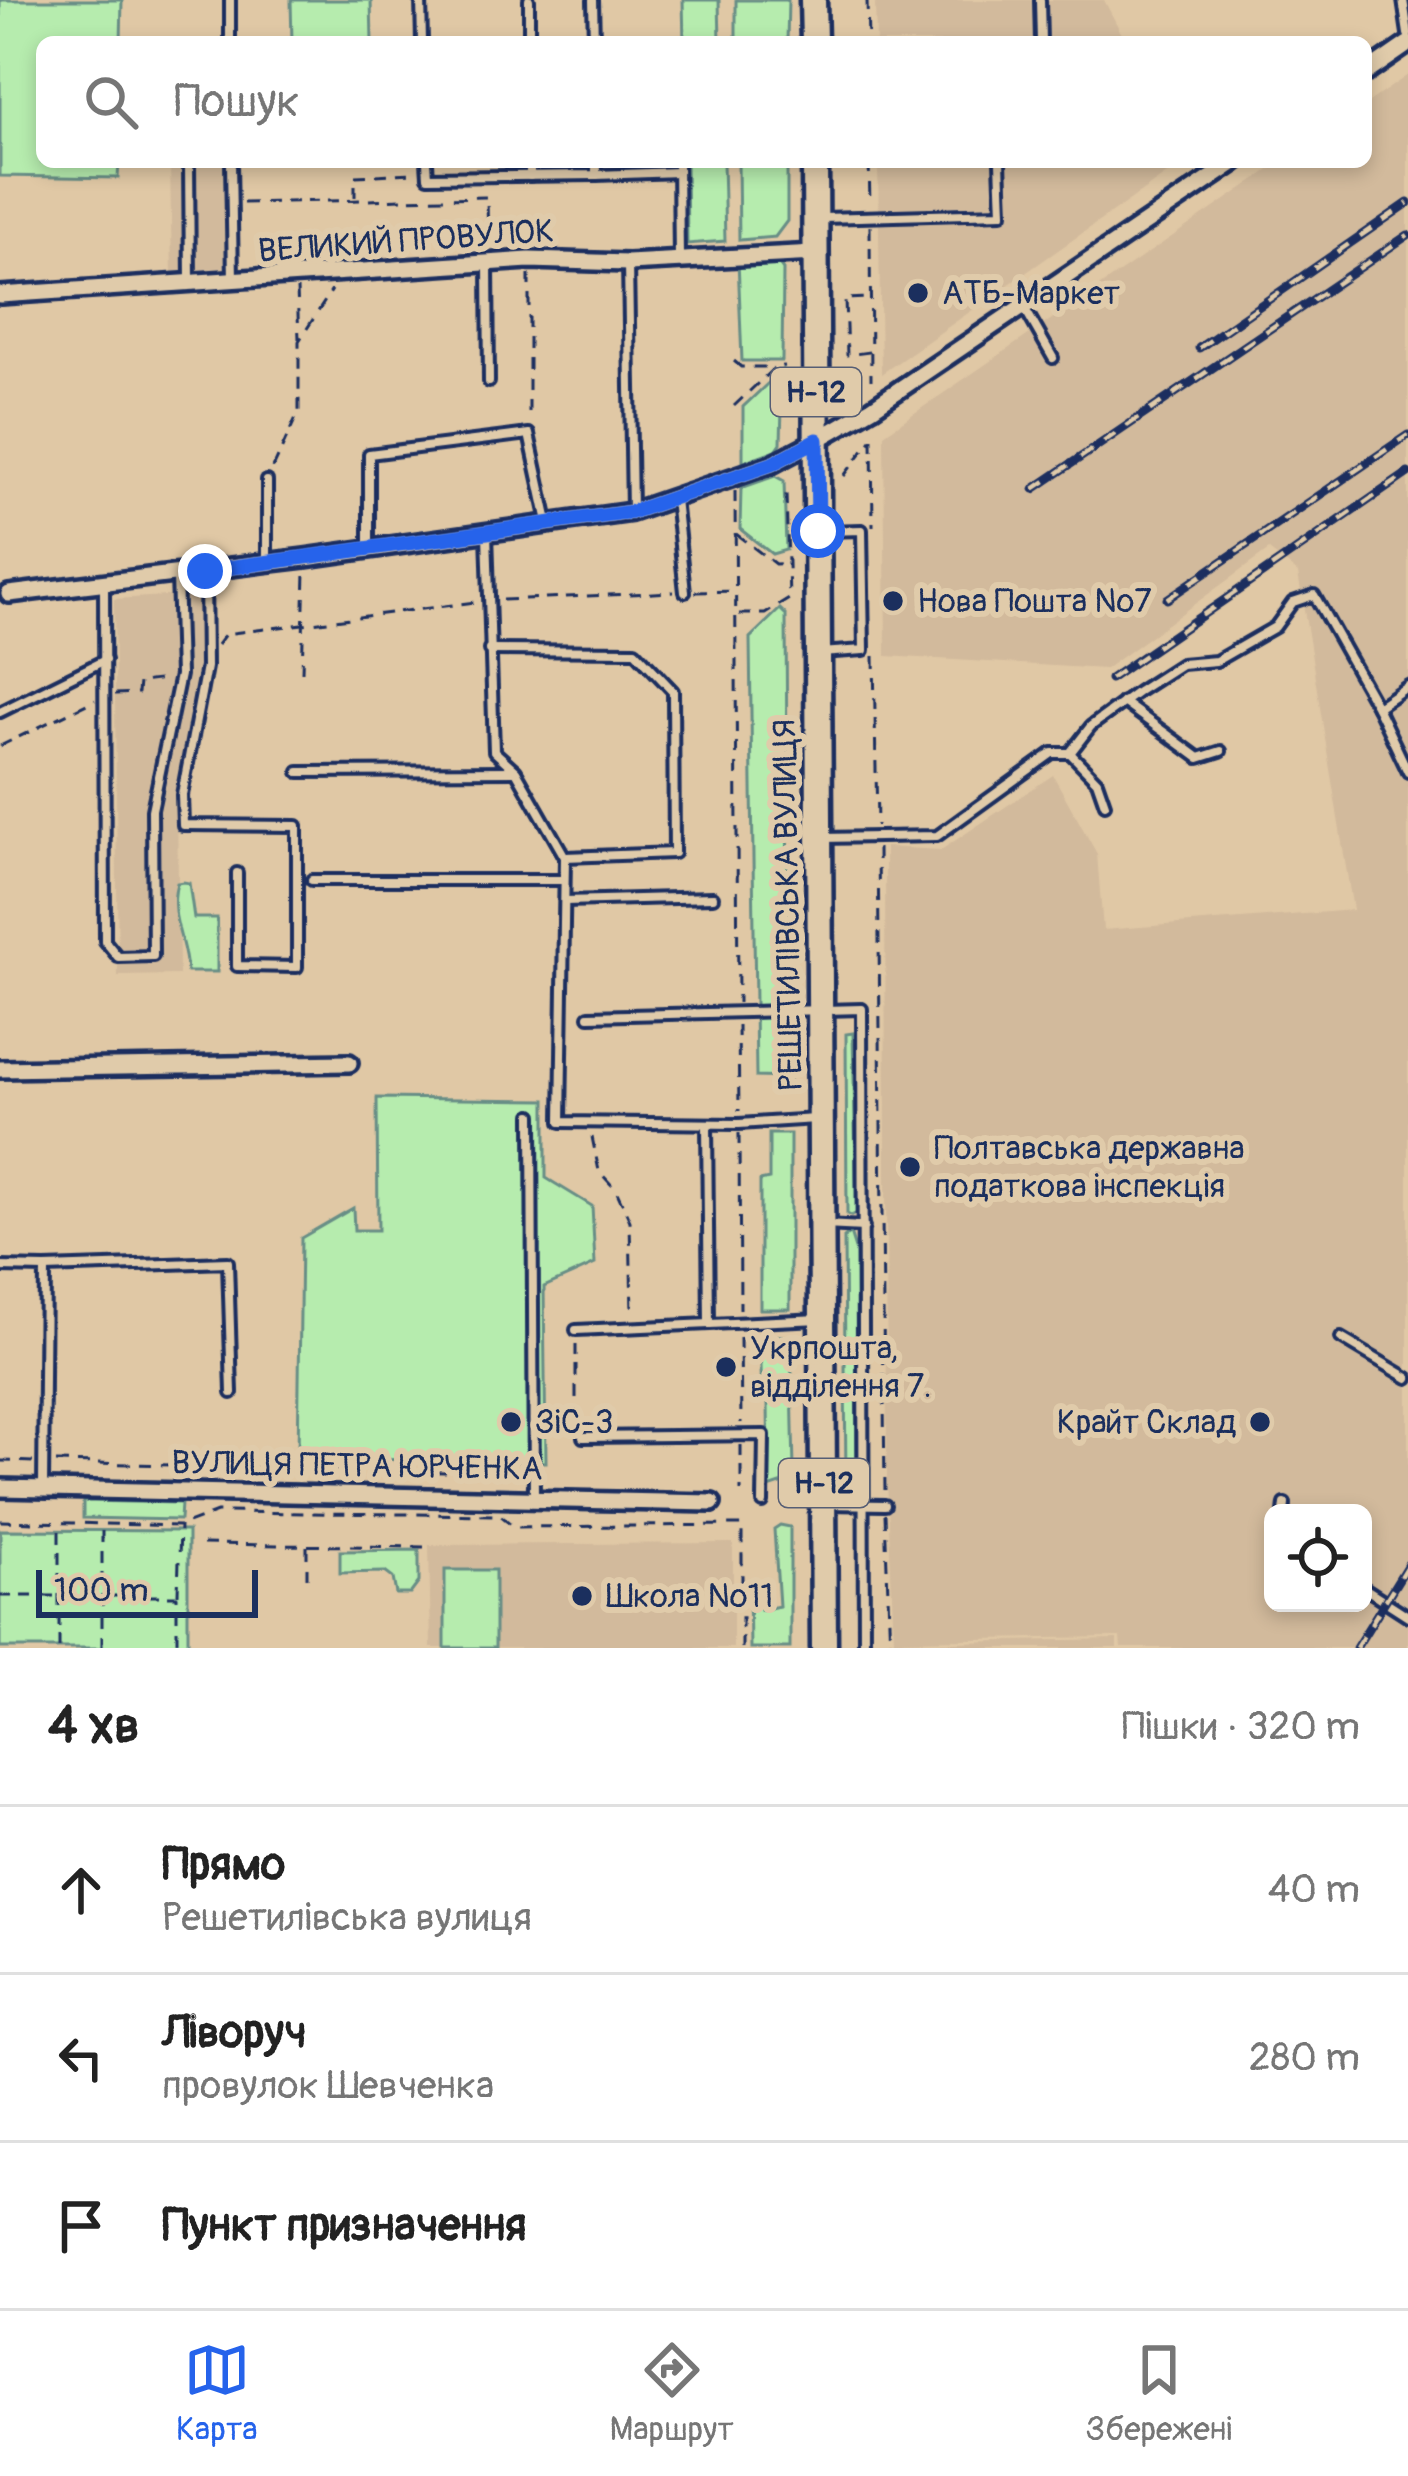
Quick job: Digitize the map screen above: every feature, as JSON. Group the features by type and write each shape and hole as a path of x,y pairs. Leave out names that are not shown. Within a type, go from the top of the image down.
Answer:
{"main road":[{"path":"813,0 814,36"},
{"name":"РЕШЕТИЛІВСЬКА ВУЛИЦЯ","path":"815,168 824,1648"}],"street":[{"path":"1372,69 1408,44"},
{"path":"4,594 548,524 632,512 675,500 772,464 872,408 1226,168"},
{"name":"ВЕЛИКИЙ ПРОВУЛОК","path":"0,295 529,260 628,263 815,253"},
{"path":"0,1069 349,1063"},
{"name":"ВУЛИЦЯ ПЕТРА ЮРЧЕНКА","path":"0,1487 712,1503"}],"lane":[{"path":"230,0 230,36"},
{"path":"421,0 422,36"},
{"path":"529,0 529,36"},
{"path":"593,0 594,36"},
{"path":"1040,0 1040,36"},
{"path":"1403,0 1408,34"},
{"path":"189,168 190,284"},
{"path":"231,168 233,282"},
{"path":"428,168 428,177 596,175 668,168"},
{"path":"530,168 530,176"},
{"path":"596,168 596,175"},
{"path":"678,168 679,260"},
{"path":"815,218 1002,214 1000,168"},
{"path":"488,263 489,382"},
{"path":"628,263 632,512"},
{"path":"1023,305 1053,358"},
{"path":"369,548 369,454 530,434 548,524"},
{"path":"266,481 267,563"},
{"path":"675,500 685,592"},
{"path":"818,531 862,530 864,650 819,653"},
{"path":"487,532 494,751 516,771 565,856 561,1123 739,1124 823,1118"},
{"path":"205,571 206,662 182,796 182,826 298,826 297,967 237,966 237,873"},
{"path":"104,582 105,941 118,957 153,956 152,810 180,675 177,574"},
{"path":"1070,753 1091,726 1181,664 1216,662 1275,627 1293,602 1314,595 1408,772"},
{"path":"489,650 635,651 673,691 674,853 565,856"},
{"path":"0,712 105,660"},
{"path":"1377,707 1408,686"},
{"path":"1124,702 1199,758 1221,751"},
{"path":"820,838 937,836 1052,753 1070,753 1097,781 1105,804"},
{"path":"299,772 516,771"},
{"path":"312,880 564,880"},
{"path":"565,901 713,897"},
{"path":"589,1016 862,1009 864,1648"},
{"path":"532,1115 534,1499"},
{"path":"707,1124 709,1324"},
{"path":"824,1226 864,1227"},
{"path":"0,1267 228,1262 232,1393"},
{"path":"43,1489 45,1268"},
{"path":"576,1330 824,1319"},
{"path":"1341,1338 1408,1378"},
{"path":"583,1437 764,1436 763,1503"},
{"path":"824,1504 885,1505"},
{"path":"1372,1593 1408,1616"}],"path":[{"path":"867,0 868,36"},
{"path":"355,200 355,176 428,168"},
{"path":"869,168 871,380"},
{"path":"232,204 487,197 488,263"},
{"path":"529,260 530,434"},
{"path":"299,341 343,274"},
{"path":"266,481 299,411 296,277"},
{"path":"870,298 845,299 847,355 871,352"},
{"path":"734,361 741,367 785,366"},
{"path":"734,406 775,367"},
{"path":"844,476 872,438 873,530"},
{"path":"735,486 742,1491"},
{"path":"736,614 765,614 789,599 786,493"},
{"path":"735,532 775,564 788,563"},
{"path":"302,672 305,558"},
{"path":"206,662 225,634 489,601 735,591"},
{"path":"874,650 890,1648"},
{"path":"0,746 106,694 138,693 139,682 180,675"},
{"path":"589,1123 598,1171 616,1190 630,1221 632,1328"},
{"path":"576,1330 577,1437 583,1437"},
{"path":"0,1461 534,1474"},
{"path":"76,1524 77,1490"},
{"path":"0,1522 180,1526 217,1512 500,1515 515,1527 742,1525 742,1648"},
{"path":"59,1523 59,1648"},
{"path":"102,1525 102,1648"},
{"path":"177,1648 180,1526"},
{"path":"203,1544 424,1547"},
{"path":"307,1546 307,1578"},
{"path":"0,1596 178,1596"}],"shaded area":[{"path":"875,0 1104,0 1123,36 876,36"},
{"path":"1408,75 1408,1648 1121,1648 1120,1637 894,1640 887,1480 885,847 941,850 1053,775 1097,854 1103,930 1353,910 1298,573 1269,550 1105,669 886,656 884,434 1272,168 1372,168 1372,100"},
{"path":"170,168 223,168 225,276 172,277"},
{"path":"878,168 1175,168 881,374"},
{"path":"202,594 202,663 177,797 179,975 118,976 114,599"},
{"name":"Школа №11","path":"733,1543 733,1648 431,1648 429,1545"},
{"path":"1117,1639 1117,1648 896,1648 896,1643"}],"green space":[{"path":"0,0 122,0 121,36 36,36 36,168 119,168 118,178 0,176"},
{"path":"291,0 371,0 372,36 292,36"},
{"path":"683,0 719,0 720,36 684,36"},
{"path":"736,0 788,0 787,36 736,36"},
{"path":"686,168 723,168 725,241 687,244"},
{"path":"738,168 787,168 787,221 775,237 739,240"},
{"path":"738,260 777,262 783,270 782,361 742,361"},
{"path":"783,369 781,443 776,450 743,462 743,407"},
{"path":"775,476 784,481 786,550 772,554 740,529 741,488"},
{"path":"780,609 786,615 789,1078 756,1077 750,638"},
{"path":"177,883 189,883 194,918 217,918 217,972 187,972 175,906"},
{"path":"853,1033 857,1213 851,1216 847,1214 846,1034"},
{"path":"377,1098 546,1100 546,1178 592,1206 595,1264 544,1287 546,1462 298,1458 301,1238 353,1208 354,1230 378,1230"},
{"path":"769,1134 790,1134 790,1309 760,1309 760,1181 769,1179"},
{"path":"850,1233 856,1252 857,1481 851,1489 846,1485 844,1238"},
{"path":"760,1334 791,1337 794,1471 790,1481 769,1488 768,1401 762,1400"},
{"path":"83,1501 181,1503 180,1520 83,1518"},
{"path":"790,1527 790,1648 750,1648 749,1586 761,1585 761,1610 779,1606 774,1529"},
{"path":"0,1530 188,1531 188,1648 0,1648"},
{"path":"419,1550 419,1582 410,1594 396,1594 393,1578 385,1572 340,1573 340,1551"},
{"path":"445,1570 495,1570 495,1648 445,1648"}],"railway":[{"path":"1199,348 1408,203"},
{"path":"1034,489 1408,235"},
{"path":"1167,599 1408,435"},
{"path":"1110,679 1408,473"},
{"path":"1356,1648 1408,1564"}],"place":[{"name":"АТБ-Маркет","path":"918,293"},
{"name":"Нова Пошта №7","path":"893,601"},
{"name":"Полтавська державна податкова інспекція","path":"910,1167"},
{"name":"Укрпошта, відділення 7.","path":"726,1367"},
{"name":"ЗіС-3","path":"511,1422"},
{"name":"Крайт Склад","path":"1260,1422"},
{"name":"Школа №11","path":"582,1596"}],"route":[{"path":"205,571 632,512 772,464 817,440 818,531"}]}
